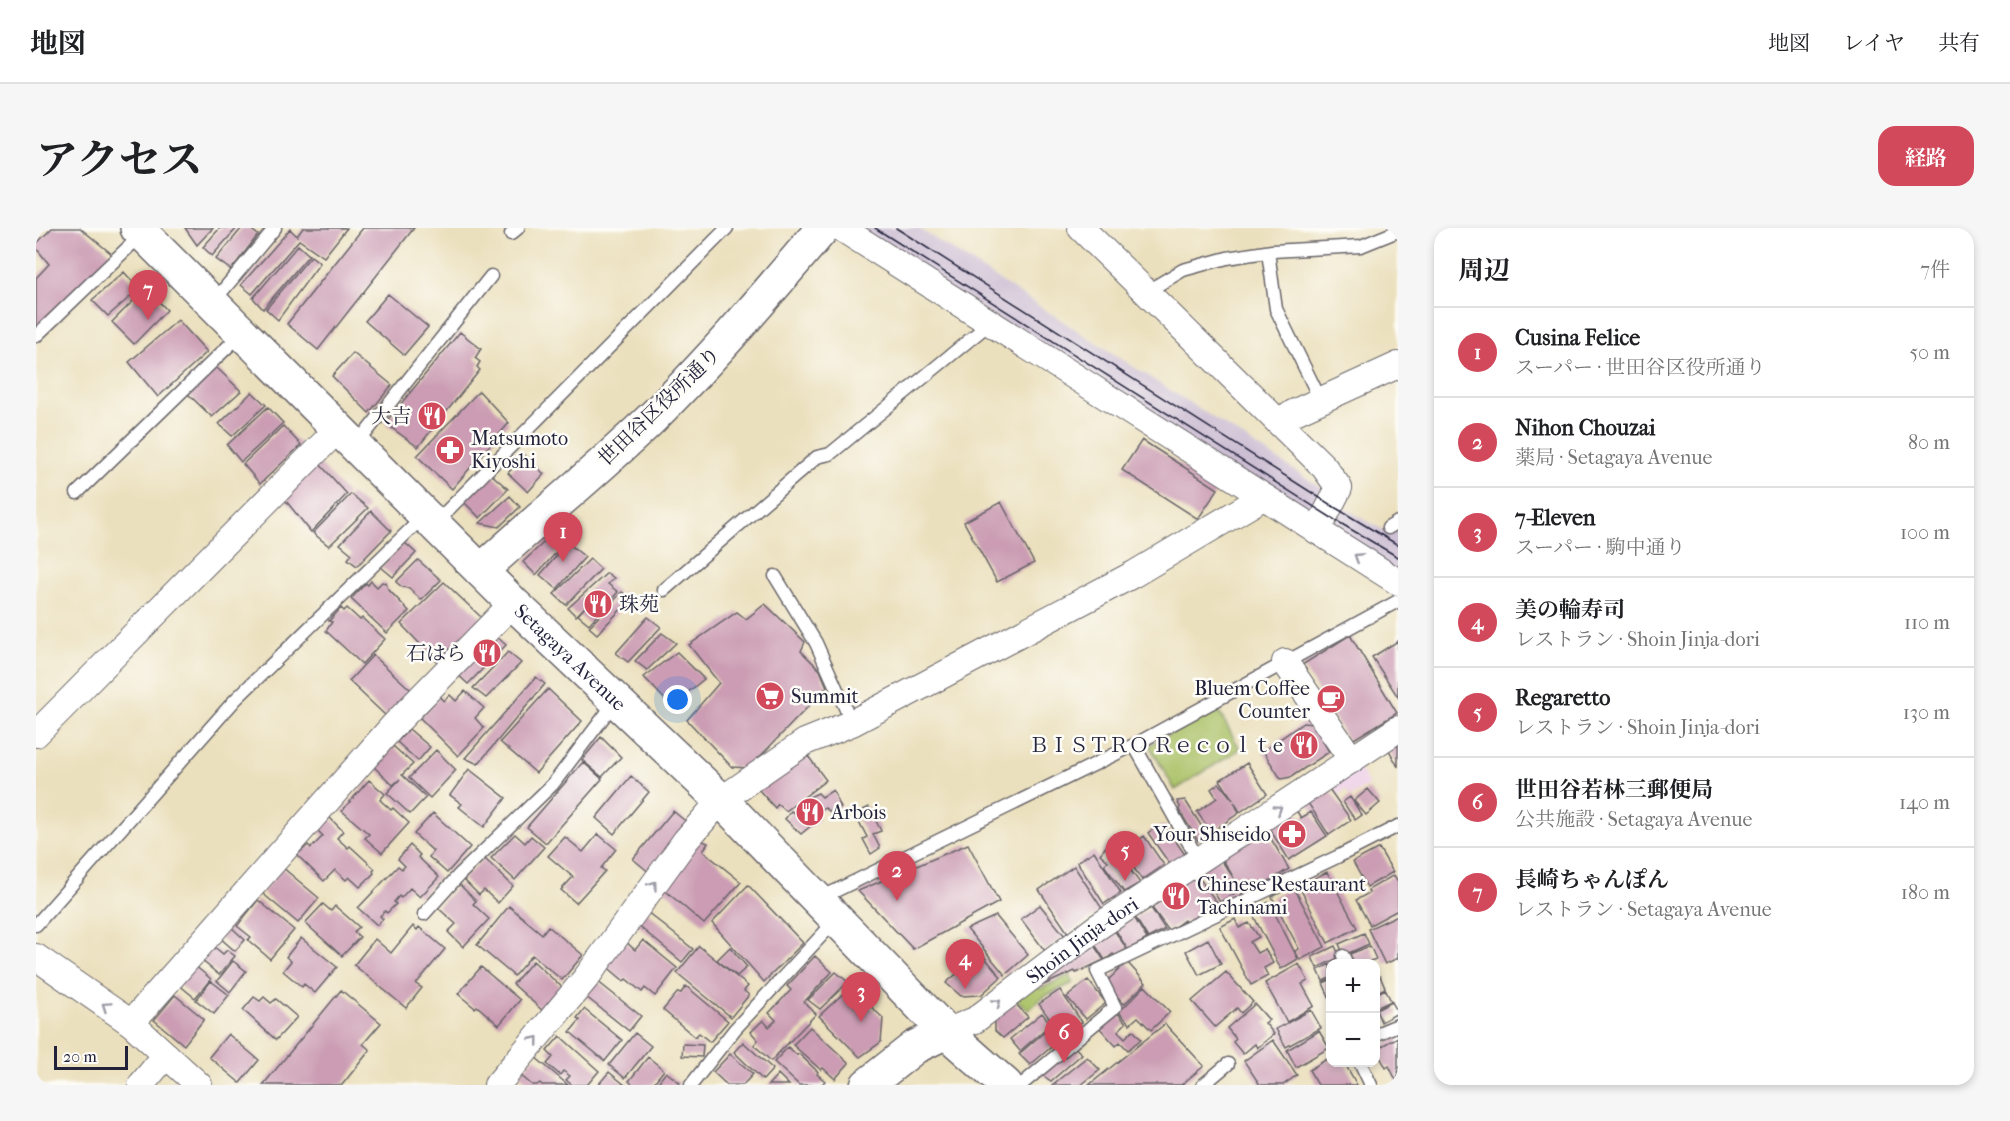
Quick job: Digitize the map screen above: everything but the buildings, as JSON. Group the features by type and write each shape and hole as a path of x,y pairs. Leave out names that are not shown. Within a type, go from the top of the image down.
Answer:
{"main road":[{"name":"世田谷区役所通り","path":"481,571 650,419 713,355 824,228"},
{"name":"Setagaya Avenue","path":"140,231 513,603 721,800 946,1032 1006,1085"},
{"path":"867,1085 915,1047 946,1032"}],"street":[{"path":"841,228 1398,582"},
{"path":"1081,228 1324,467 1339,488 1317,531"},
{"path":"1280,423 1293,413 1398,365"},
{"path":"36,734 347,437"},
{"path":"497,1085 586,978 686,840 721,800 806,742 852,723 1134,574 1255,502 1259,495"},
{"path":"131,1023 393,726 513,603"},
{"path":"1285,662 1352,760"},
{"name":"Shoin Jinja-dori","path":"946,1032 975,1020 1096,928 1398,729"},
{"path":"39,965 131,1023 198,1085"},
{"path":"141,1085 166,1055"}],"lane":[{"path":"212,303 275,228"},
{"path":"36,925 235,700 429,520 727,228"},
{"path":"36,336 140,231"},
{"path":"1146,292 1184,270 1227,258 1268,252 1361,246 1398,231"},
{"path":"1268,252 1276,309 1321,401"},
{"path":"347,437 491,276"},
{"path":"664,590 817,457 830,454 990,323"},
{"path":"77,493 241,334"},
{"path":"776,576 816,643 852,723"},
{"path":"691,1085 829,911 831,893 1134,745 1398,601"},
{"path":"424,914 459,875 553,784 616,701"},
{"path":"1134,745 1199,861"},
{"path":"1021,1085 1115,1007 1097,970 1337,857 1398,825"},
{"path":"1380,1030 1398,1025"},
{"path":"1203,1085 1228,1064"},
{"path":"1362,1067 1371,1085"}],"shaded area":[{"path":"853,228 918,228 1325,490 1313,513 1306,517"},
{"path":"1342,507 1391,534 1395,528 1398,530 1398,569 1390,574 1333,524"},
{"path":"1359,768 1369,785 1350,797 1346,790 1339,795 1333,785"}],"green space":[{"path":"1217,708 1240,749 1175,790 1149,745"},
{"path":"1070,975 1073,983 1045,996 1028,1010 1015,998 1034,983 1040,989"}],"tram line":[{"path":"875,228 1335,520 1398,557"},
{"path":"896,228 1331,505 1398,545"}],"place":[{"name":"長崎ちゃんぽん","path":"148,320"},
{"name":"大吉","path":"432,416"},
{"name":"Matsumoto Kiyoshi","path":"450,450"},
{"name":"Cusina Felice","path":"563,562"},
{"name":"珠苑","path":"598,604"},
{"name":"石はら","path":"487,653"},
{"name":"Summit","path":"770,696"},
{"name":"Bluem Coffee Counter","path":"1331,699"},
{"name":"ＢＩＳＴＲＯ Ｒｅｃｏｌｔe","path":"1304,745"},
{"name":"Arbois","path":"810,812"},
{"name":"Your Shiseido","path":"1292,834"},
{"name":"Regaretto","path":"1125,881"},
{"name":"Chinese Restaurant Tachinami","path":"1176,896"},
{"name":"Nihon Chouzai","path":"897,901"},
{"name":"美の輪寿司","path":"965,989"},
{"name":"7-Eleven","path":"861,1022"},
{"name":"世田谷若林三郵便局","path":"1064,1063"}]}
